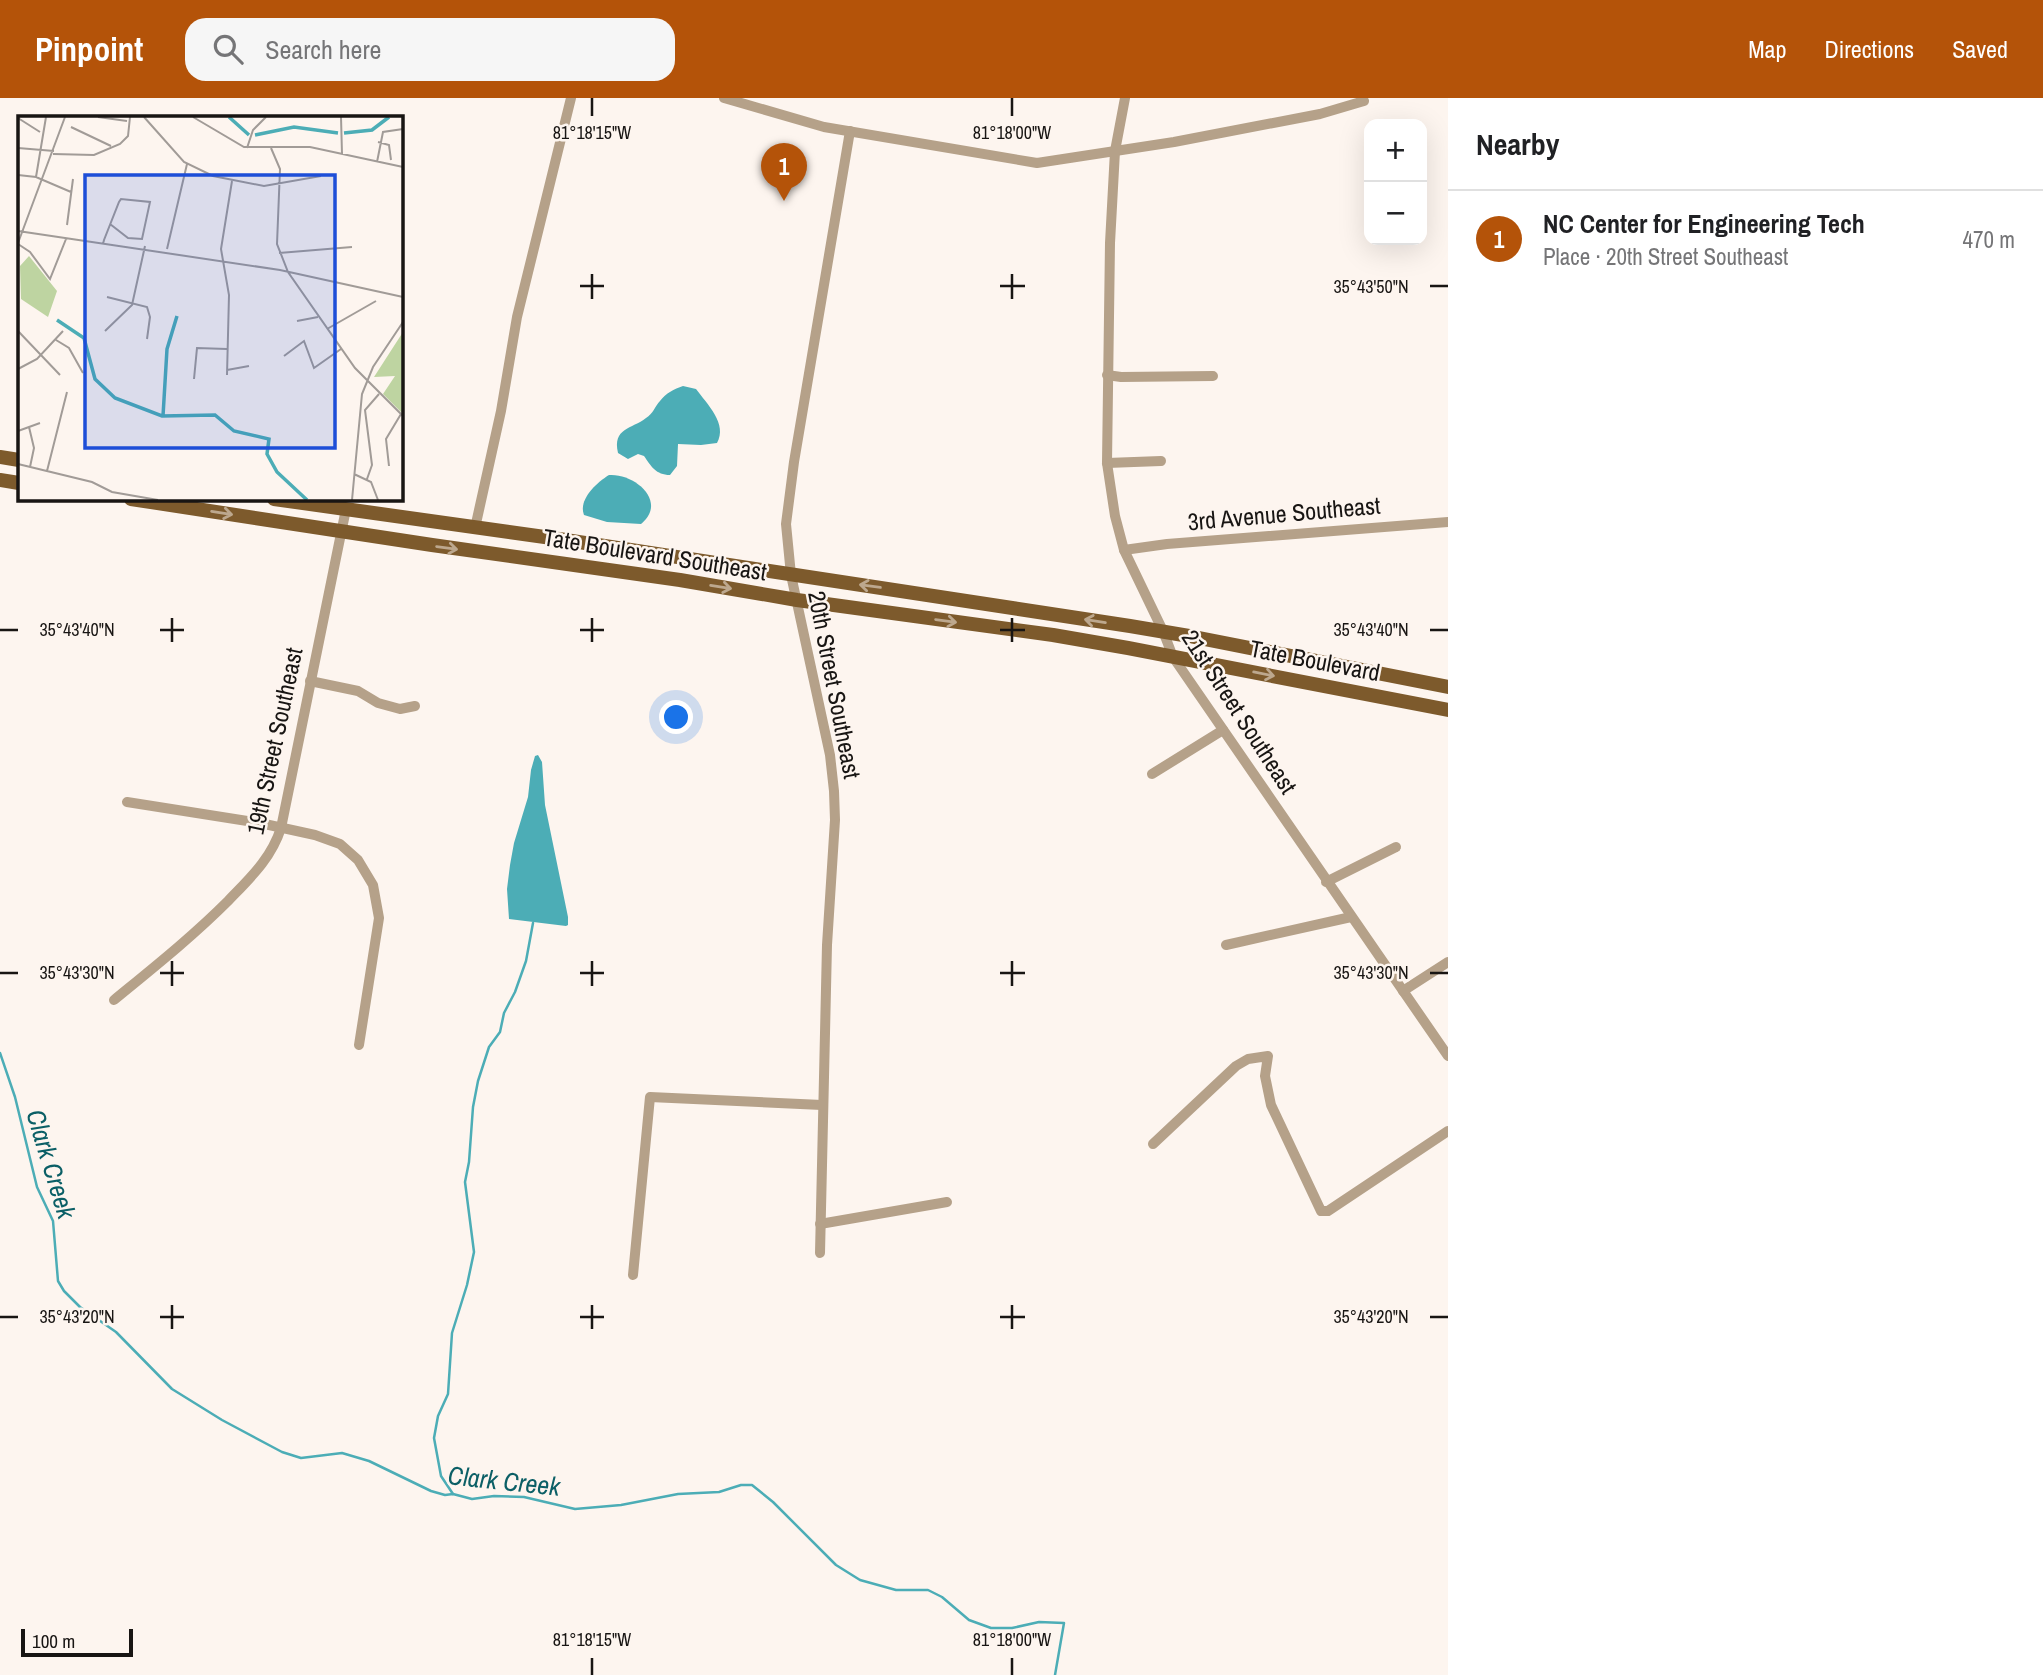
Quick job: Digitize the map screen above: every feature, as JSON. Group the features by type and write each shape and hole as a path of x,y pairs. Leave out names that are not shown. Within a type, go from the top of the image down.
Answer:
{"main road":[{"path":"0,457 18,460"},
{"path":"0,480 18,483"},
{"name":"Tate Boulevard Southeast","path":"138,500 680,580 797,600 1053,635 1173,657"},
{"name":"Tate Boulevard Southeast","path":"281,500 1163,631"},
{"name":"Tate Boulevard","path":"1163,631 1448,687"},
{"name":"Tate Boulevard","path":"1173,657 1448,710"}],"street":[{"path":"475,528 501,411 517,317 572,98"},
{"path":"724,98 794,120 1028,163 1050,162 1174,142 1320,114 1364,101"},
{"name":"21st Street Southeast","path":"1125,98 1115,150 1107,375 1107,463 1115,516 1124,550 1173,657 1448,1056"},
{"name":"20th Street Southeast","path":"820,1253 822,1105 827,946 835,820 834,791 830,755 804,643 786,536 788,496 850,131"},
{"path":"1107,375 1213,376"},
{"path":"1107,463 1161,461"},
{"name":"19th Street Southeast","path":"114,1000 172,953 255,874 272,850 281,828 346,509"},
{"name":"3rd Avenue Southeast","path":"1124,550 1167,544 1448,522"},
{"path":"310,681 358,691 378,703 400,709 415,706"},
{"path":"1152,774 1223,730"},
{"path":"127,802 315,835 340,844 359,862 373,884 378,906 378,929 359,1045"},
{"path":"1326,882 1395,847"},
{"path":"1226,945 1351,917"},
{"path":"1403,991 1448,962"},
{"path":"1153,1144 1236,1066 1248,1059 1268,1056 1265,1076 1271,1105 1320,1209 1324,1212 1448,1131"},
{"path":"633,1275 650,1097 822,1105"},
{"path":"820,1224 947,1202"}],"water":[{"path":"683,386 696,389 715,414 720,429 717,443 678,444 677,466 670,475 657,472 644,456 638,454 628,459 618,453 618,439 624,430 641,422 668,394"},
{"path":"609,475 629,479 645,490 651,507 641,524 607,522 584,515 586,498 594,487"},
{"path":"538,755 542,762 545,805 568,917 566,926 509,919 507,889 510,865 528,797 531,770 535,756"}],"waterway":[{"path":"453,1494 441,1476 434,1438 438,1416 448,1394 452,1333 474,1252 465,1182 473,1107 489,1047 500,1032 504,1013 526,961 533,923"},
{"name":"Clark Creek","path":"0,1053 15,1097 37,1187 53,1221 58,1281 64,1291 80,1307 116,1332 172,1389 222,1420 282,1452 301,1458 342,1453 369,1461 431,1491 472,1499 494,1496 524,1497 575,1509 621,1505 678,1494 719,1492 741,1485 752,1485 773,1502 836,1565 860,1580 896,1590 928,1590 942,1597 969,1620 991,1628 1012,1628 1039,1622 1064,1623 1055,1675"}],"place":[{"name":"NC Center for Engineering Tech","path":"784,201"}]}
